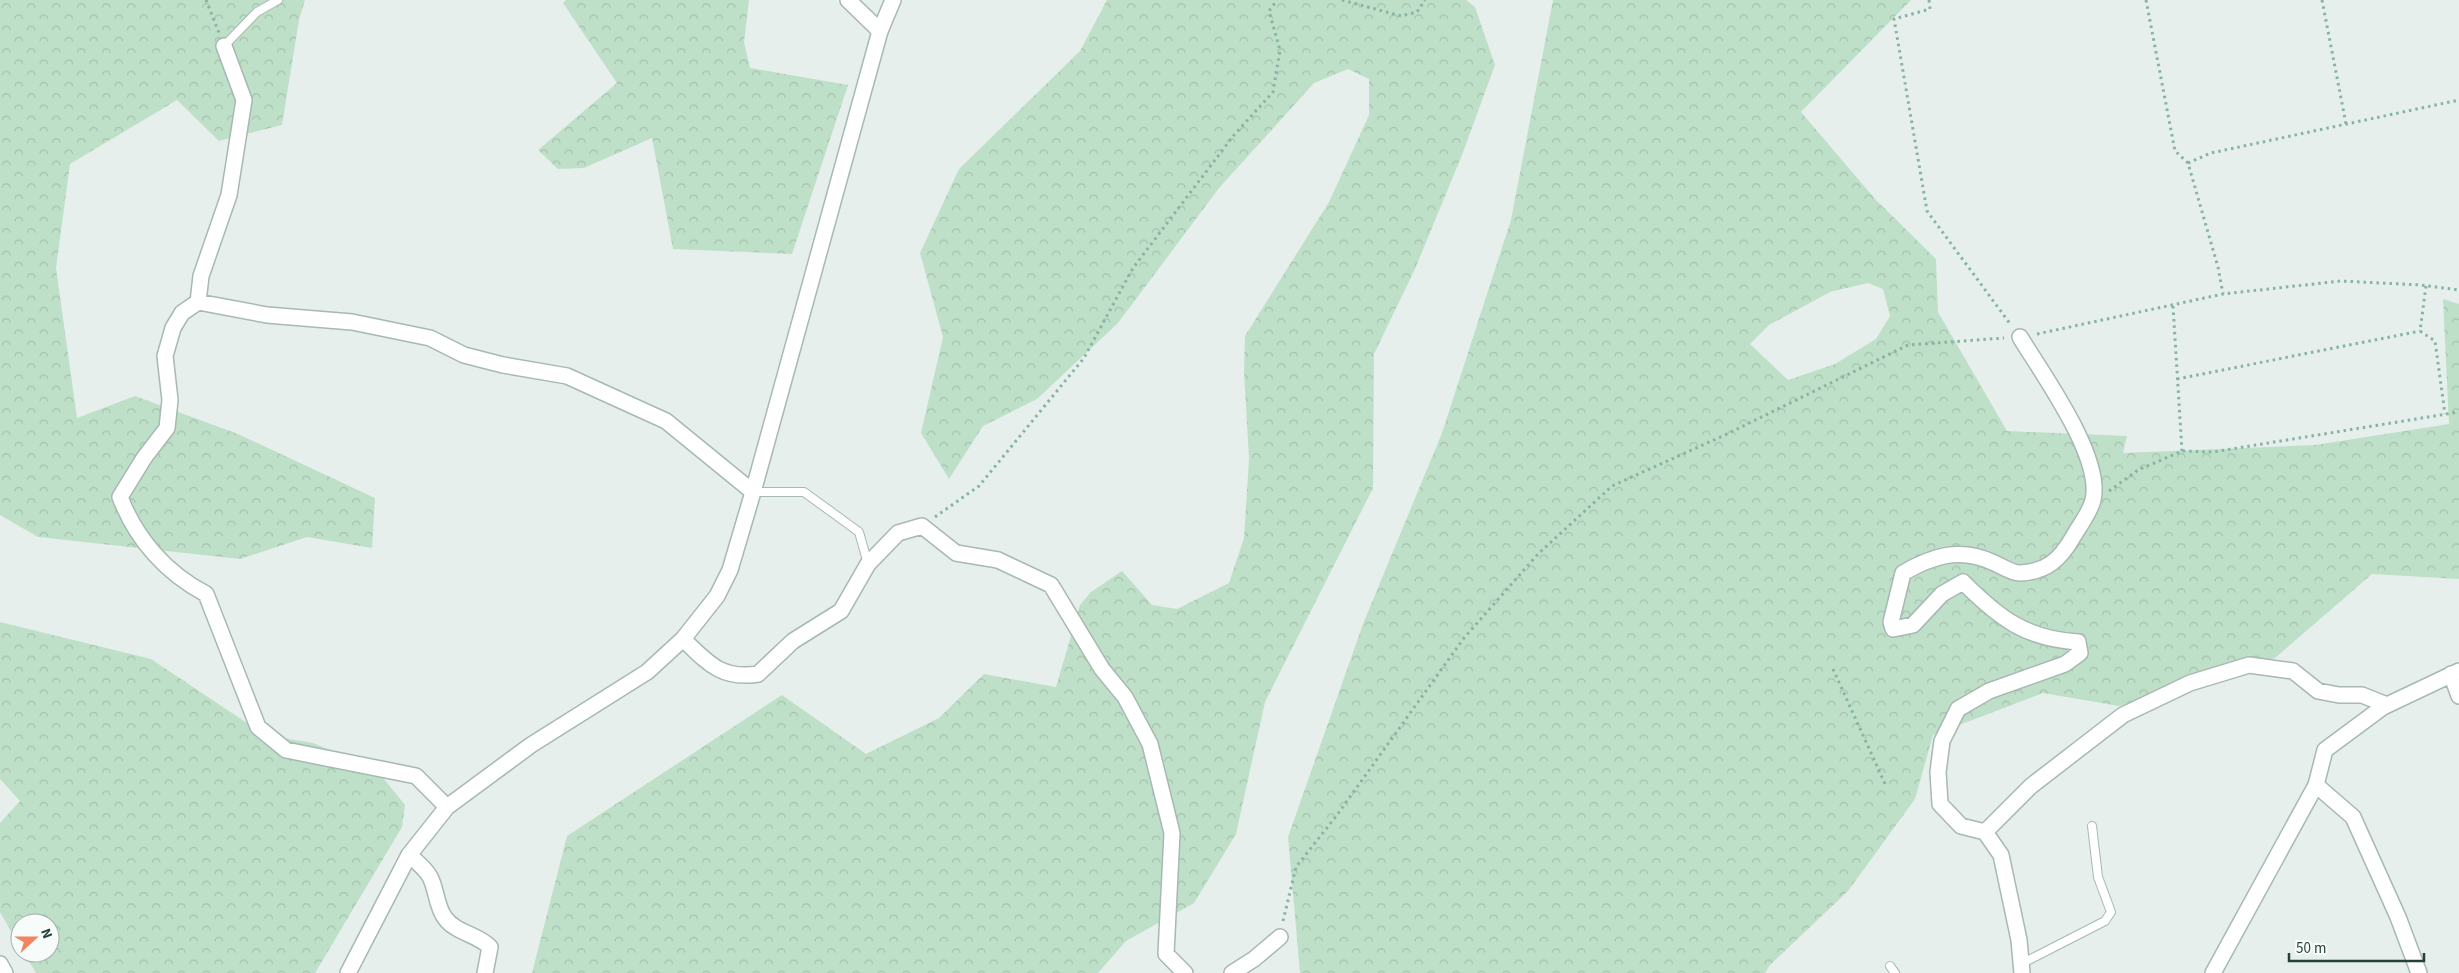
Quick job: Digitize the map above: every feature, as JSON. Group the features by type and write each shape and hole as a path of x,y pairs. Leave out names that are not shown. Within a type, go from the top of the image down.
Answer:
{"street":[{"path":"848,0 880,31"},
{"path":"348,973 409,854 447,807 531,745 647,672 683,638 717,596 726,578 753,492 880,31 893,0"},
{"path":"198,302 201,276 229,195 244,100 224,46"},
{"path":"447,807 416,776 286,750 258,727 206,594 183,582 146,546 127,514 120,497 144,458 167,428 170,400 165,356 173,328 182,313 198,302 267,315 352,322 430,338 472,357 567,376 666,421 753,492"},
{"path":"2020,337 2086,451 2094,481 2092,502 2066,548 2045,570 2017,573 1980,556 1953,553 1924,560 1903,573 1891,622 1893,630 1913,625 1942,594 1963,582 1991,610 2032,634 2059,641 2078,642 2080,653 2065,664 1988,691 1958,709 1942,741 1938,772 1940,804 1961,826 1985,832 2001,855 2019,940 2022,968"},
{"path":"683,638 712,667 732,675 758,674 793,641 841,611 868,564 898,533 922,526 956,553 998,560 1051,585 1102,668 1125,697 1150,744 1172,833 1166,954 1185,973"},
{"path":"1985,832 2044,775 2123,715 2190,683 2249,665 2293,671 2318,691 2339,695 2362,695 2387,705"},
{"path":"2213,973 2316,785 2325,750 2387,705 2455,672 2459,696"},
{"path":"2316,785 2352,817 2398,917 2419,973"},
{"path":"409,854 429,875 439,907 445,918 455,928 486,942 490,947 485,973"},
{"path":"1232,973 1254,959 1280,937"},
{"path":"0,964 5,973"}],"lane":[{"path":"224,46 257,12 278,0"},
{"path":"753,492 804,492 859,532 868,564"},
{"path":"2022,968 2105,921 2111,912 2098,877 2092,826"},
{"path":"1890,966 1895,973"}],"path":[{"path":"206,0 224,46"},
{"path":"922,526 979,486 1078,365 1133,268 1234,135 1273,92 1280,50 1269,11 1277,0"},
{"path":"1342,0 1402,16 1417,12 1424,0"},
{"path":"1929,0 1930,8 1894,19 1927,211 2020,337"},
{"path":"2146,0 2175,151 2188,163 2218,267 2223,294"},
{"path":"2322,0 2346,124"},
{"path":"2188,163 2211,152 2459,100"},
{"path":"1280,937 1296,868 1337,815 1464,638 1538,554 1612,486 1727,434 1908,346 2020,337 2223,294 2341,281 2459,290"},
{"path":"2420,332 2426,286"},
{"path":"2173,306 2182,451"},
{"path":"2177,379 2420,332 2435,341 2445,414"},
{"path":"2092,502 2138,470 2182,451 2213,452 2459,412"},
{"path":"1833,669 1886,786"}],"green space":[{"path":"0,0 305,0 299,20 282,125 219,141 177,100 70,164 56,268 77,418 135,396 238,434 375,498 372,548 307,537 240,559 38,537 0,515"},
{"path":"566,0 749,0 744,42 750,68 848,85 792,254 673,249 652,138 584,168 558,169 538,150 617,83 563,3"},
{"path":"1107,0 1466,0 1475,7 1495,65 1462,155 1415,269 1374,354 1373,488 1265,702 1236,834 1194,903 1126,941 1098,973 532,973 567,836 782,695 866,754 939,718 984,674 1056,687 1080,605 1091,592 1122,571 1152,605 1177,609 1229,583 1244,538 1249,459 1244,372 1245,336 1329,202 1369,115 1369,79 1348,69 1314,83 1219,188 1118,323 1037,399 983,426 949,479 921,433 943,337 920,253 959,169 1080,51"},
{"path":"1553,0 1911,0 1801,112 1876,200 1936,259 1938,312 2007,431 2127,436 2123,453 2315,445 2449,424 2443,299 2459,304 2459,579 2372,574 2275,658 2119,706 2043,693 1933,735 1915,799 1848,891 1770,965 1765,973 1300,973 1288,837 1363,624 1442,433 1511,220","holes":["1868,283 1883,289 1890,316 1876,339 1835,364 1788,380 1750,344 1769,325 1830,292"]},
{"path":"0,622 151,659 265,735 313,743 376,769 405,805 402,827 315,973 36,973 30,963 60,963 60,913 10,913 10,929 0,912 0,823 20,801 0,779"}]}
